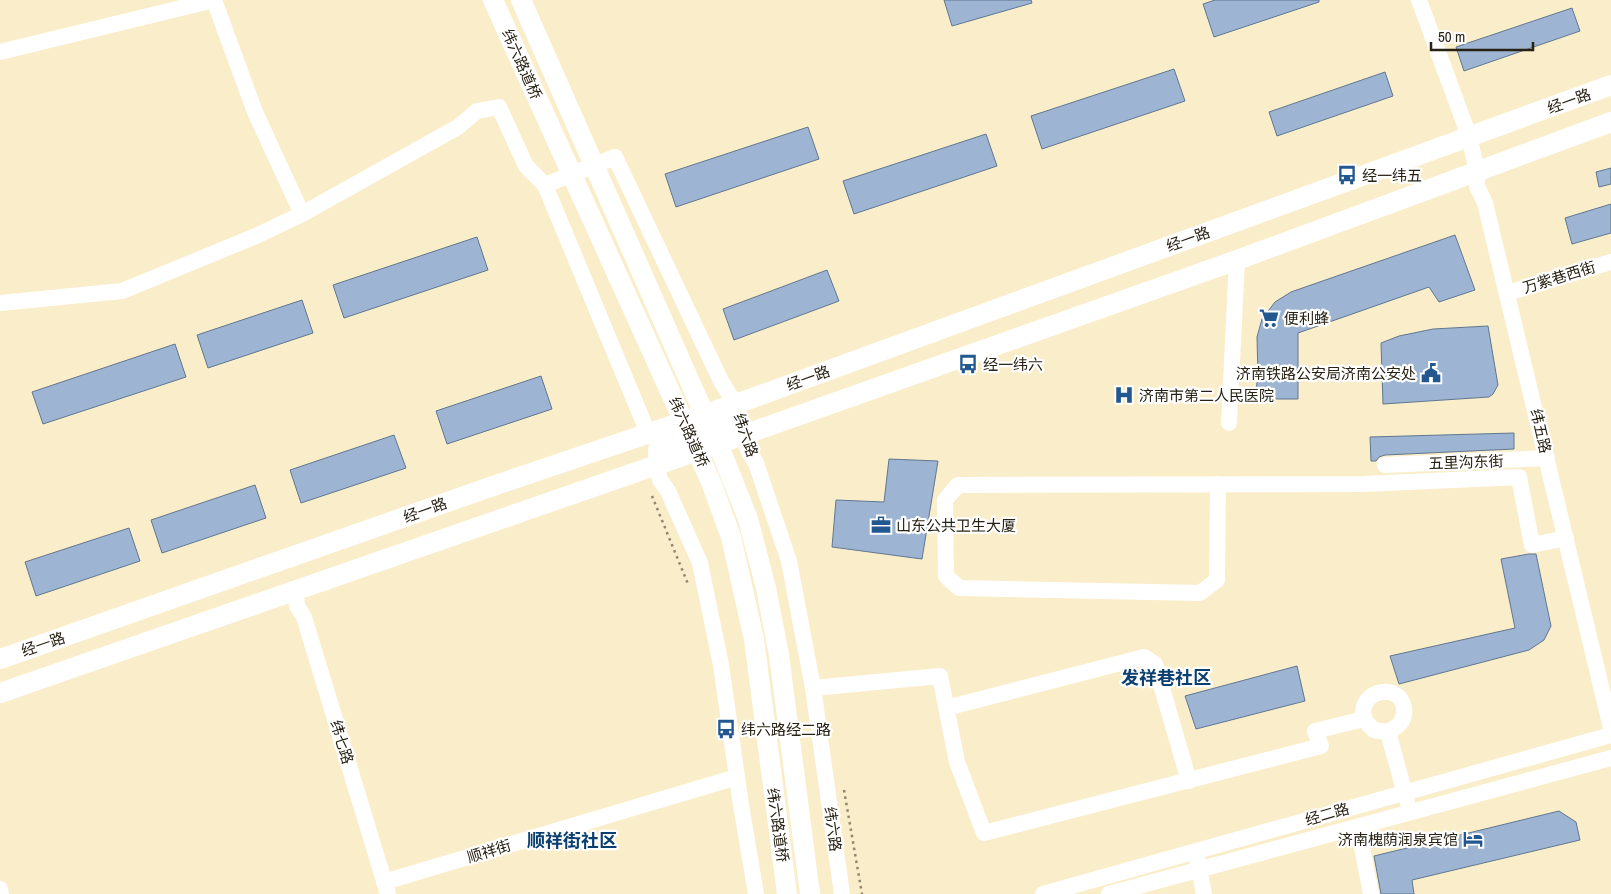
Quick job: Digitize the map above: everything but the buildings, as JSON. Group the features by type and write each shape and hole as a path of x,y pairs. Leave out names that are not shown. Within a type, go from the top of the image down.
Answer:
{"main road":[{"name":"纬六路道桥","path":"493,0 707,473 731,538 754,639 787,894"},
{"name":"纬六路道桥","path":"522,0 726,461 748,519 766,588 779,655 810,894"},
{"name":"经一路","path":"0,658 735,404 1468,136 1611,86"},
{"path":"0,693 746,434 1236,260 1611,122"}],"street":[{"path":"0,52 214,0 255,112 302,214"},
{"name":"纬五路","path":"1419,0 1468,136 1477,171 1477,186 1485,203 1611,728"},
{"path":"0,303 122,291 256,236 302,214 458,127 477,111 499,107 526,166 545,185 648,434"},
{"path":"545,185 615,157 721,381 735,404"},
{"path":"1229,424 1236,260"},
{"name":"万紫巷西街","path":"1507,292 1611,262"},
{"name":"纬六路","path":"735,404 746,434 748,450 756,463 789,561 813,688 842,894"},
{"name":"纬六路","path":"649,467 656,449 732,423 735,404"},
{"name":"五里沟东街","path":"1385,465 1547,458"},
{"path":"649,467 668,491 700,563 721,665 756,894"},
{"path":"1218,484 1217,580 1200,594 959,588 946,576 945,500 958,485 1218,484 1364,484 1519,477 1532,545 1566,538"},
{"name":"纬七路","path":"296,591 297,606 304,617 386,888"},
{"path":"946,708 1144,657 1155,664 1189,781"},
{"path":"813,688 940,676 957,762 984,833 1321,746 1315,732 1364,719"},
{"path":"1384,691 1396,694 1403,703 1405,716 1401,725 1388,732 1374,730 1364,719 1364,706 1371,696 1384,691"},
{"path":"1388,732 1410,813"},
{"name":"经二路","path":"1043,894 1611,735"},
{"name":"经二路","path":"1109,894 1199,868 1611,758"},
{"name":"顺祥街","path":"386,888 737,777"},
{"path":"1358,827 1371,894"},
{"path":"1195,851 1204,894"},
{"path":"0,889 2,894"}],"path":[{"path":"649,467 646,488 653,497 690,589"}],"place":[{"name":"经一纬五","path":"1347,175"},
{"name":"便利蜂","path":"1269,318"},
{"name":"经一纬六","path":"968,364"},
{"name":"济南铁路公安局济南公安处","path":"1431,373"},
{"name":"济南市第二人民医院","path":"1124,395"},
{"name":"山东公共卫生大厦","path":"881,525"},
{"name":"纬六路经二路","path":"726,729"},
{"name":"济南槐荫润泉宾馆","path":"1473,839"}],"district":[{"name":"发祥巷社区","path":"1166,677"},
{"name":"顺祥街社区","path":"572,840"}]}
